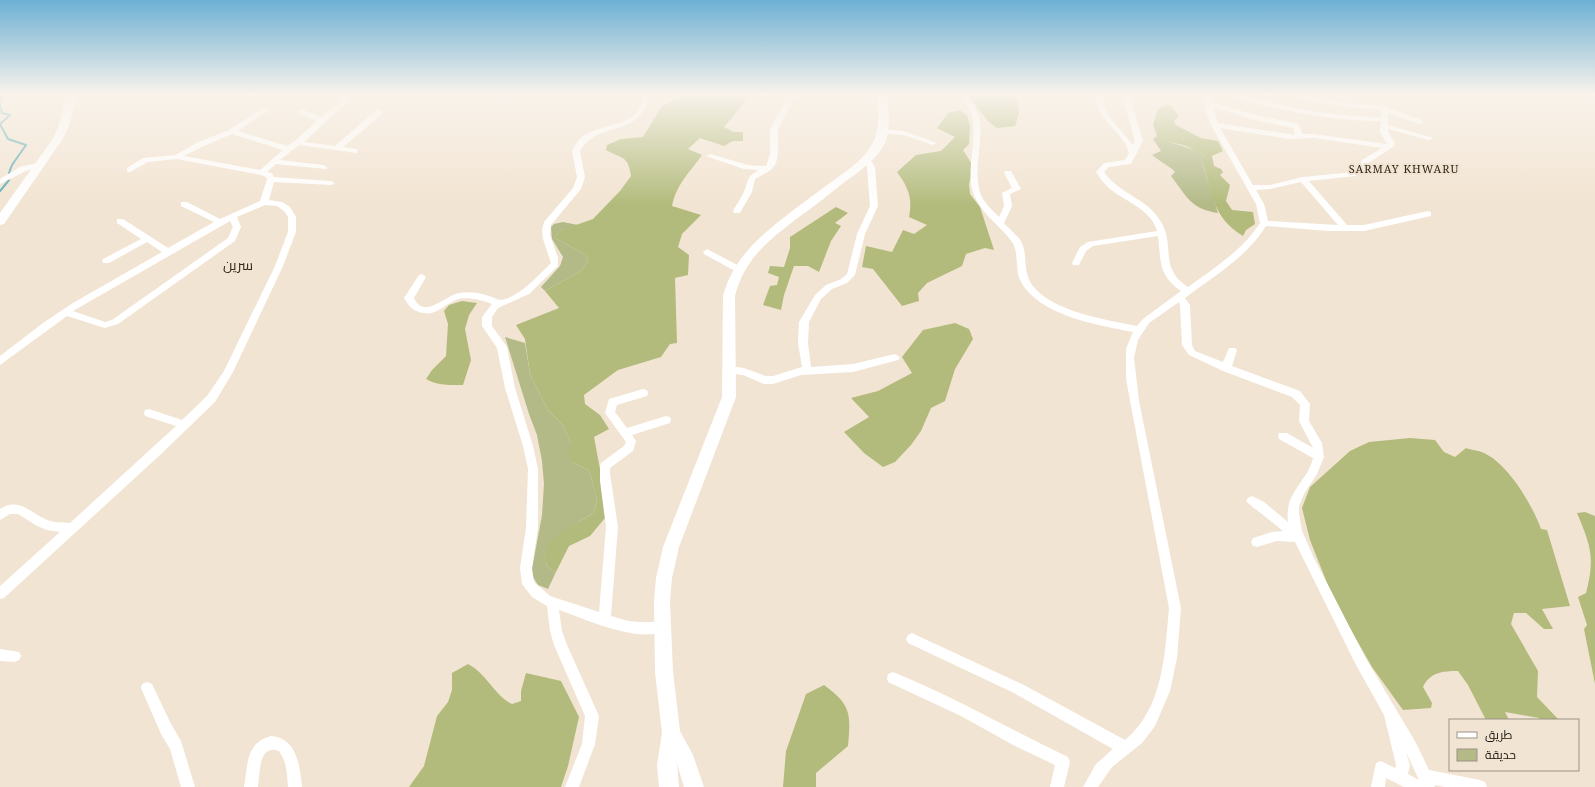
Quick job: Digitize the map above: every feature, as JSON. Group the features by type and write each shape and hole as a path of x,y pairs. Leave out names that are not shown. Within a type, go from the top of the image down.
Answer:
{"street":[{"path":"0,222 61,131"},
{"path":"262,173 311,131"},
{"path":"336,148 357,131"},
{"path":"603,131 588,137 577,147 576,151 581,177 577,189 547,224 545,236 555,253 555,264 526,292 495,306 487,317 487,326 502,347 510,388 528,446 533,469 532,528 526,568 528,584 536,593 553,602 630,626 662,627"},
{"path":"737,211 749,190 750,181 752,178 768,168 772,162 774,152 772,134 773,131"},
{"path":"669,787 667,765 671,733 664,672 662,601 664,578 671,547 725,411 729,397 730,286 738,269 763,240 780,225 866,161 875,149 883,131 904,133 933,143"},
{"path":"976,131 976,165 974,182 977,195 1017,242 1020,250 1025,281 1037,295 1050,305 1068,313 1138,330"},
{"path":"1118,131 1131,146 1133,154"},
{"path":"1136,131 1139,141 1133,154 1126,163 1107,165 1100,172 1107,184 1113,190 1139,203 1147,210 1158,224 1161,233 1166,270 1183,294 1187,345 1189,349 1201,357 1226,368 1268,383 1302,399 1306,409 1304,420 1318,447 1319,456 1316,468 1298,494 1294,506 1293,514 1300,538 1348,638 1389,712 1404,733 1424,783"},
{"path":"1090,787 1109,760 1140,736 1151,721 1158,708 1169,667 1173,637 1175,608 1131,380 1129,358 1132,341 1138,330 1146,321 1246,244 1258,234 1264,223 1260,204 1218,131"},
{"path":"1250,131 1289,137 1299,136 1354,141 1389,147"},
{"path":"1297,131 1299,136"},
{"path":"1250,188 1279,185 1360,172 1365,162 1389,147 1391,143 1386,136 1385,131"},
{"path":"1407,131 1429,138"},
{"path":"177,157 201,144 232,132 288,149"},
{"path":"298,143 354,151"},
{"path":"710,156 747,167 768,168"},
{"path":"130,170 146,160 177,157 262,173 269,175 271,179 330,183"},
{"path":"807,370 803,343 804,322 818,297 829,287 844,281 850,275 861,234 874,206 871,167 866,161"},
{"path":"274,162 323,167"},
{"path":"0,182 12,174 40,164"},
{"path":"1000,223 1008,206 1006,193 1017,189 1008,173"},
{"path":"264,202 271,179"},
{"path":"1303,180 1345,228"},
{"path":"0,361 66,312 220,222 264,202 279,204 290,213 292,217 292,232 288,244 228,372 211,399 0,594"},
{"path":"184,204 220,222"},
{"path":"1264,223 1328,228 1364,228 1428,214"},
{"path":"66,312 105,325 115,322 232,239 237,227 232,216"},
{"path":"120,221 168,252"},
{"path":"1076,263 1083,249 1091,244 1161,233"},
{"path":"106,261 147,238"},
{"path":"707,252 738,269"},
{"path":"422,277 409,298 414,306 420,310 432,311 458,296 477,296 502,304"},
{"path":"1226,368 1232,350"},
{"path":"730,370 744,372 764,380 773,380 791,373 807,370 853,368 895,358"},
{"path":"605,618 612,527 605,466 608,462 623,453 631,444 631,441 610,413 611,404 613,402 643,393"},
{"path":"149,413 184,425"},
{"path":"625,433 666,420"},
{"path":"1283,436 1319,456"},
{"path":"1252,501 1300,538"},
{"path":"0,515 11,508 19,508 46,524 72,528"},
{"path":"1257,542 1275,536 1285,535 1300,538"},
{"path":"553,602 552,615 557,633 592,716 593,727 590,739 572,787"},
{"path":"912,639 1019,690 1126,748"},
{"path":"0,655 15,656"},
{"path":"893,678 966,710 1020,741 1063,762 1057,787"},
{"path":"147,688 166,729 176,746 188,787"},
{"path":"1389,712 1403,766 1400,778"},
{"path":"671,733 686,762 694,787"},
{"path":"251,787 256,755 260,748 267,743 276,742 284,746 289,755 294,774 295,787"},
{"path":"1378,787 1381,768 1400,778 1424,783 1480,787"}],"green space":[{"path":"647,131 743,132 743,141 733,141 724,146 700,138 688,149 702,155 680,185 672,206 701,215 682,234 678,247 689,255 688,275 675,278 677,343 670,344 661,357 618,370 584,395 585,404 600,415 609,429 594,437 603,485 605,518 590,536 569,546 556,572 547,567 545,555 547,548 558,535 594,513 597,499 589,470 573,463 566,454 571,443 563,425 548,410 530,374 525,339 516,325 559,308 545,291 581,271 588,261 586,255 555,238 559,231 593,219 620,191 631,176 630,169 626,161 606,150 607,145 621,139 643,137"},
{"path":"942,131 970,131 969,144 963,150 973,166 969,184 970,194 980,207 994,250 985,248 966,254 962,266 927,283 918,293 919,301 902,306 873,269 862,267 866,246 892,252 903,230 914,234 927,225 909,217 909,193 897,172 916,155 941,151 955,137"},
{"path":"1155,131 1187,131 1201,138 1218,141 1223,151 1212,156 1214,166 1221,169 1223,172 1220,175 1230,185 1226,201 1232,210 1253,212 1255,224 1246,230 1243,236 1232,229 1219,212 1214,202 1201,160 1204,155 1186,146 1163,140 1157,136"},
{"path":"1157,136 1204,155 1201,160 1218,213 1195,205 1190,201 1171,176 1175,172 1152,155 1161,151 1153,139"},
{"path":"836,207 848,213 835,223 841,226 831,241 819,272 808,266 794,266 784,295 781,310 763,305 770,286 777,285 779,277 768,273 770,266 784,267 790,248 790,237"},
{"path":"563,222 578,225 559,231 555,238 586,255 588,261 581,271 545,291 541,287 560,266 563,257 552,239 551,227 554,224"},
{"path":"462,301 477,303 469,315 465,329 471,360 463,385 444,385 435,383 426,379 432,370 446,356 448,324 444,311 449,305"},
{"path":"955,323 969,329 973,339 955,369 945,401 931,408 921,431 911,445 895,462 883,467 864,453 844,432 869,417 851,398 878,391 912,373 902,357 923,330"},
{"path":"505,337 525,343 530,374 548,410 563,425 571,443 573,463 589,470 597,499 594,513 578,522 545,554 547,567 556,572 548,589 538,585 531,574 542,515 544,484 542,461 537,435"},
{"path":"1410,438 1435,440 1444,452 1455,457 1466,448 1482,452 1493,458 1502,466 1518,486 1532,508 1541,529 1547,530 1570,606 1542,609 1553,629 1544,629 1526,613 1514,613 1511,624 1538,671 1537,697 1558,719 1540,719 1505,712 1508,719 1485,719 1468,685 1458,671 1438,673 1429,678 1426,682 1423,687 1432,703 1431,708 1403,710 1372,667 1347,623 1327,583 1310,540 1302,508 1310,487 1350,451 1369,442"},
{"path":"1585,512 1595,516 1595,684 1584,629 1587,625 1578,597 1586,593 1591,561 1586,534 1577,513"},
{"path":"468,664 475,668 500,695 512,704 521,701 521,691 526,673 561,681 579,717 568,766 561,787 409,787 424,766 437,716 448,702 452,690 452,673"},
{"path":"824,685 840,698 847,711 849,717 848,746 816,773 816,787 783,787 786,751 806,694"}],"waterway":[{"path":"4,131 8,139 26,145 12,165 9,173"},
{"path":"0,191 9,180"}],"district":[{"name":"SARMAY KHWARU","path":"1404,168"},
{"name":"سرين","path":"238,264"}]}
